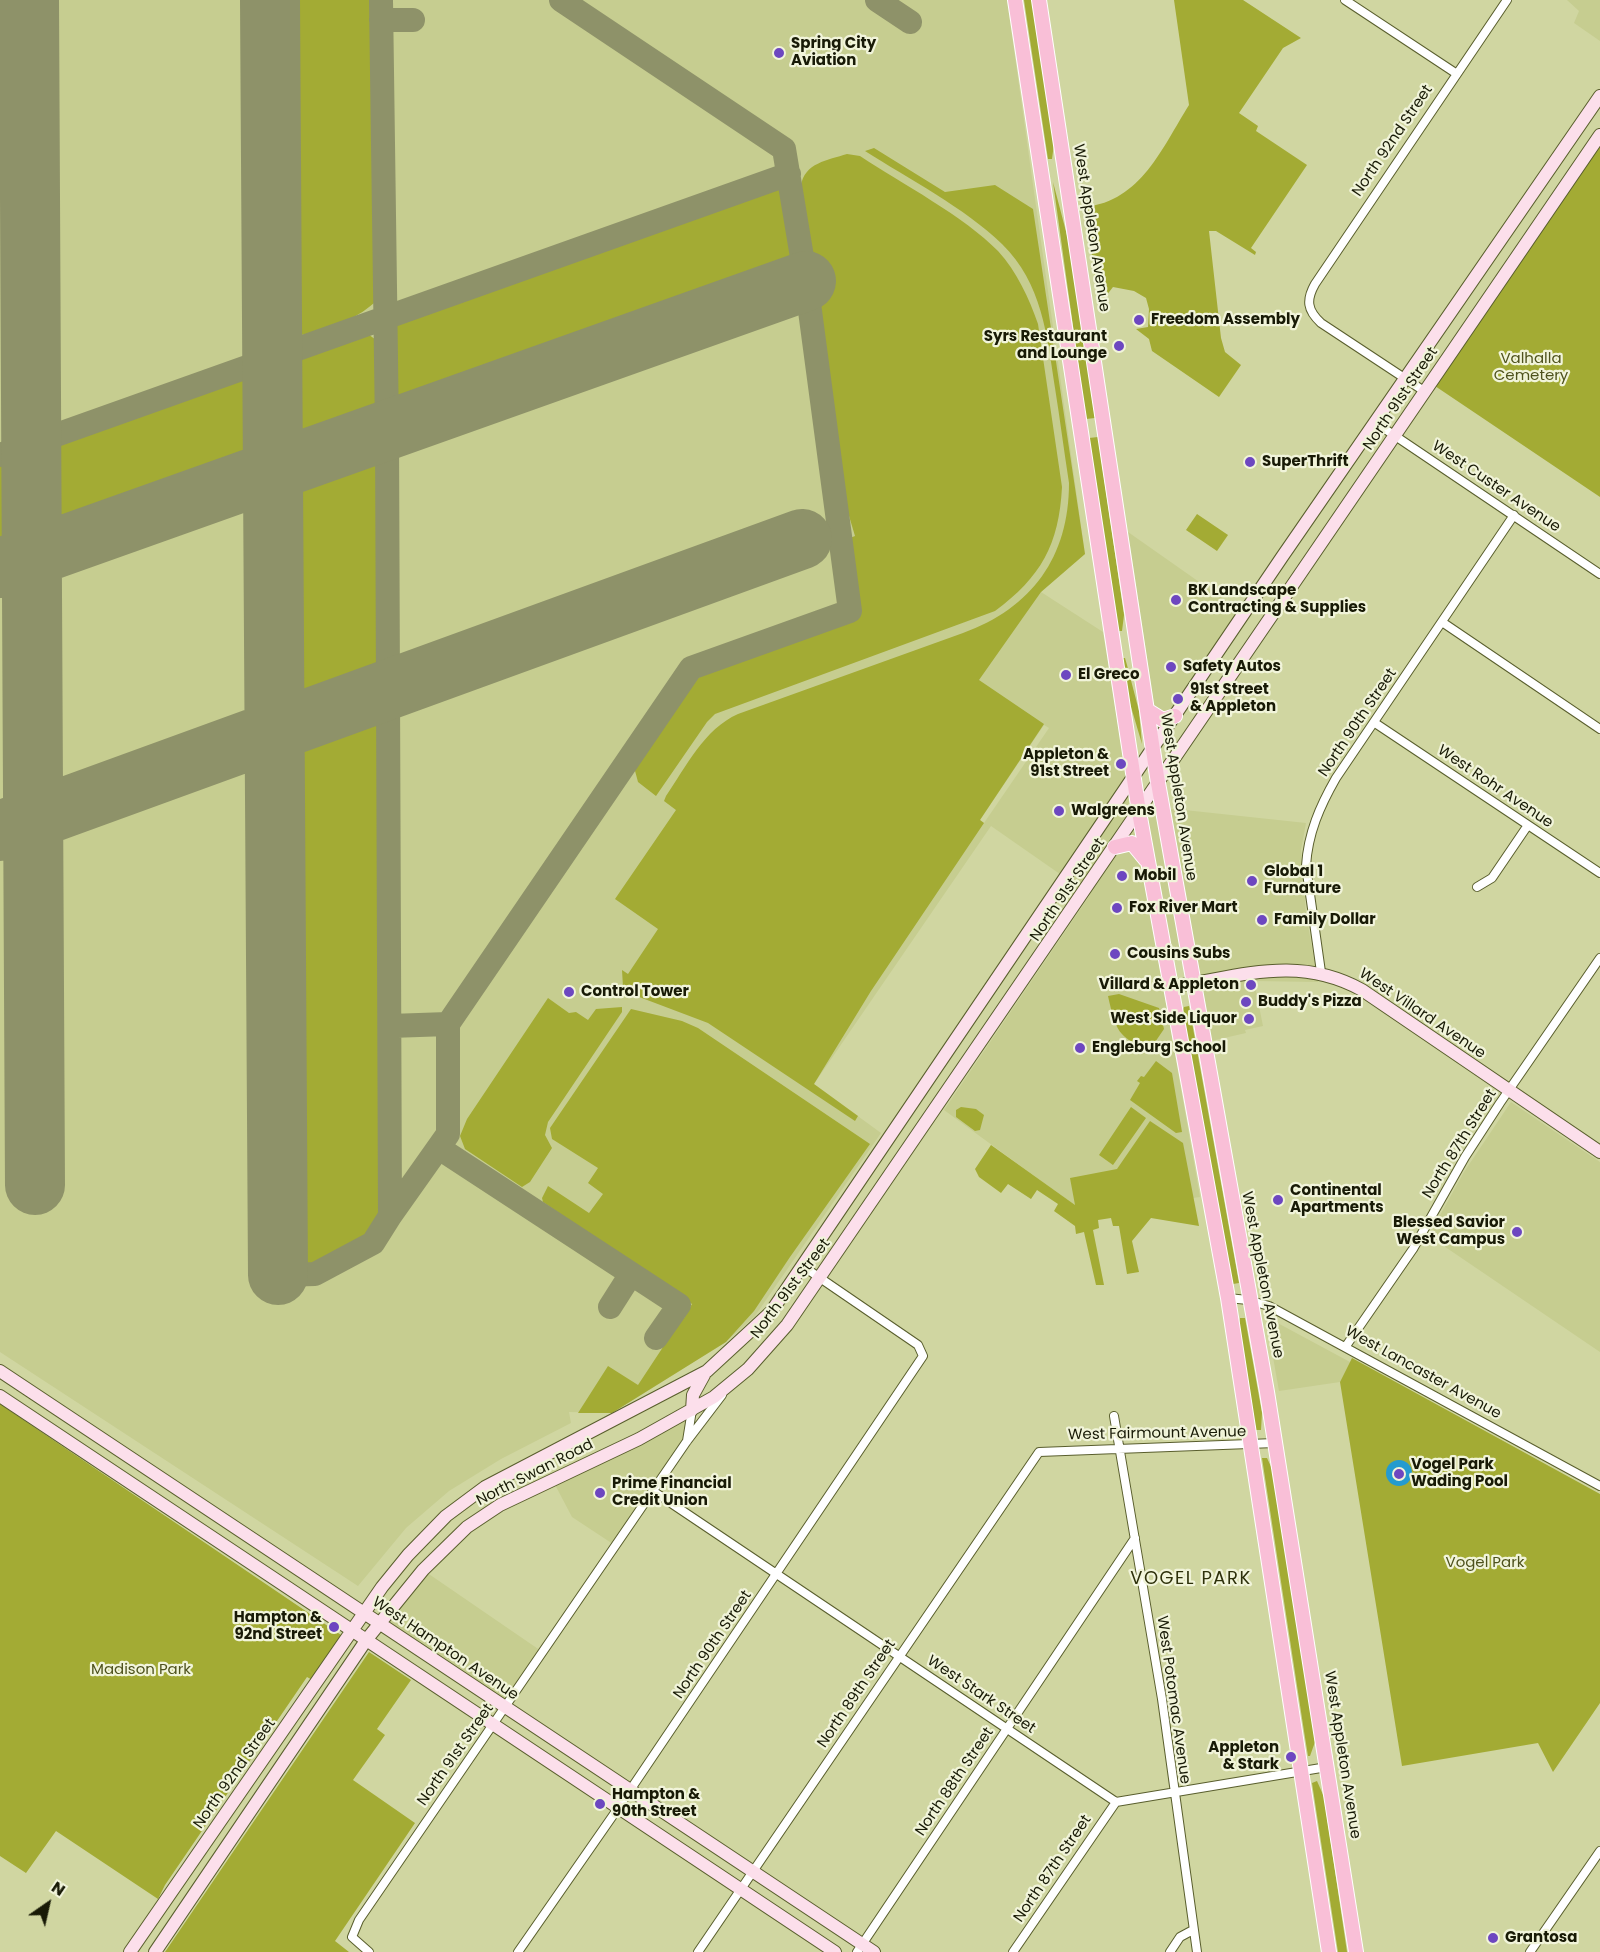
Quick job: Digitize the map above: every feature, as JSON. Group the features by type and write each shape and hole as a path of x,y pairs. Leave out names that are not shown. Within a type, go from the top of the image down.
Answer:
{"main road":[{"path":"1015,0 1139,812 1228,1298 1329,1952"},
{"name":"West Appleton Avenue","path":"1039,0 1158,783 1275,1443 1356,1952"},
{"name":"North 91st Street","path":"706,1371 771,1312 804,1267 1153,748 1600,96"},
{"name":"North 91st Street","path":"729,1384 748,1369 787,1325 1600,135"},
{"path":"1147,710 1162,720 1175,716"},
{"path":"1115,847 1123,843 1132,843 1148,863"},
{"path":"1154,898 1178,898"},
{"name":"West Villard Avenue","path":"1170,987 1282,970 1321,972 1362,990 1600,1152"},
{"name":"West Hampton Avenue","path":"0,1371 631,1790 753,1872 859,1948 874,1952"},
{"path":"692,1410 693,1395 706,1371"},
{"name":"North Swan Road","path":"364,1612 408,1555 446,1516 485,1487 706,1371"},
{"name":"North Swan Road","path":"380,1622 423,1570 467,1527 483,1516 508,1501 692,1410 729,1384"},
{"path":"0,1396 835,1952"},
{"name":"North 92nd Street","path":"130,1952 364,1612"},
{"path":"155,1952 380,1622"}],"street":[{"path":"1345,0 1457,74"},
{"name":"North 92nd Street","path":"1406,379 1321,322 1314,316 1308,301 1315,284 1507,0"},
{"path":"1406,379 1424,391"},
{"name":"West Custer Avenue","path":"1377,423 1600,574"},
{"name":"North 90th Street","path":"1321,972 1321,957 1308,883 1307,851 1312,829 1327,794 1514,516"},
{"path":"1442,622 1600,729"},
{"name":"West Rohr Avenue","path":"1375,723 1600,873"},
{"path":"1477,887 1492,878 1528,825"},
{"name":"North 87th Street","path":"1346,1346 1413,1248 1465,1157 1600,958"},
{"path":"804,1267 819,1278"},
{"name":"North 90th Street","path":"518,1952 631,1790 923,1356 922,1350 819,1278"},
{"name":"West Lancaster Avenue","path":"1228,1298 1248,1300 1269,1306 1600,1485"},
{"name":"North 91st Street","path":"369,1952 352,1936 359,1920 729,1384"},
{"name":"North 91st Street","path":"687,1442 692,1410"},
{"name":"West Potomac Avenue","path":"1114,1416 1162,1699 1173,1793 1197,1952"},
{"name":"West Fairmount Avenue","path":"1040,1452 1200,1444 1251,1446 1275,1443"},
{"name":"North 89th Street","path":"698,1952 1040,1452"},
{"name":"West Stark Street","path":"653,1491 1116,1802"},
{"name":"North 88th Street","path":"859,1948 1135,1538"},
{"path":"1116,1802 1326,1767"},
{"name":"North 87th Street","path":"1013,1952 1116,1802"},
{"path":"1530,1952 1600,1851"},
{"path":"1170,1952 1180,1937 1193,1930"}],"shaded area":[{"path":"0,0 1007,0 1085,554 1041,592 1103,632 1132,811 1175,809 1306,823 1301,850 1306,914 1318,982 1254,981 1263,1026 1245,1030 1246,1033 1211,1041 1193,953 1158,958 1200,1197 1085,1213 944,1110 1090,895 991,826 814,1084 881,1133 755,1316 726,1342 612,1413 569,1412 571,1423 501,1459 449,1491 406,1528 358,1586 0,1352","holes":["1044,725 1049,728 984,823 980,820"]},
{"path":"1567,0 1600,0 1600,41 1574,23 1579,11"},
{"path":"1128,532 1242,612 1168,714 1155,711"},
{"name":"Blessed Savior West Campus","path":"1511,1102 1600,1162 1600,1352 1432,1238 1434,1226 1464,1172"},
{"path":"1272,1320 1350,1362 1340,1382 1279,1391 1267,1323"},
{"path":"692,1410 687,1441 616,1546 572,1517 552,1479"},
{"path":"423,1570 544,1653 506,1708 380,1622"}],"green space":[{"path":"286,0 376,0 374,303 358,315 340,324 301,335 291,330 288,316"},
{"path":"1024,0 1033,0 1054,144 1052,159 1048,159"},
{"path":"1174,0 1243,0 1301,38 1283,48 1239,113 1258,126 1256,131 1307,165 1251,248 1256,252 1255,255 1216,231 1209,231 1221,338 1225,352 1241,365 1219,397 1152,351 1149,339 1136,329 1148,327 1149,309 1146,298 1134,291 1113,287 1099,305 1085,207 1104,203 1121,195 1135,183 1159,155 1189,105"},
{"name":"Valhalla Cemetery","path":"1600,146 1600,497 1435,386"},
{"path":"874,148 945,192 995,185 1033,209 1085,554 1041,592 979,680 1044,724 980,820 984,823 871,991 814,1084 858,1116 855,1121 708,1023 626,992 623,987 622,970 628,974 658,929 615,899 676,810 664,801 666,796 697,750 715,729 738,714 963,633 987,622 1009,609 1027,594 1042,576 1054,556 1062,534 1069,483 1045,329 1026,276 1002,244 971,218 865,151"},
{"path":"847,154 860,156 968,226 998,251 1017,276 1038,324 1062,487 1057,526 1052,543 1036,572 995,611 715,714 707,722 656,796 638,782 634,767 658,725 692,683 717,666 861,614 850,538 855,536 844,499 816,291 822,288 812,260 801,186 803,178 812,167"},
{"path":"1053,182 1069,243 1095,418 1086,419"},
{"path":"772,185 782,188 785,194 794,234 793,261 783,273 412,405 404,406 395,400 394,336 397,326 407,317"},
{"path":"359,334 368,334 376,340 378,400 374,410 363,422 309,441 297,441 290,430 288,369 300,356"},
{"path":"248,374 258,383 258,444 256,453 244,464 65,529 58,531 48,524 45,516 45,462 52,447 91,430"},
{"path":"1098,437 1124,615 1122,631 1118,631 1089,438"},
{"path":"361,455 371,456 376,461 378,471 379,656 376,669 365,681 301,702 292,693 291,686 290,495 294,486 310,473"},
{"path":"0,463 10,465 14,471 16,515 12,538 8,547 0,553"},
{"path":"1197,514 1228,535 1217,551 1186,530"},
{"path":"1122,658 1125,658 1139,711 1142,744 1126,690"},
{"path":"365,714 372,715 379,723 380,736 383,1202 377,1222 364,1238 341,1253 307,1264 298,1258 295,1245 291,758 295,748 310,733"},
{"path":"1119,994 1159,1008 1164,1029 1149,1051 1131,1041 1116,1025 1108,996"},
{"path":"548,998 569,1013 576,1012 588,1020 596,1009 622,1007 622,1012 548,1122 545,1135 552,1148 530,1182 522,1187 465,1149 460,1136 467,1119"},
{"path":"1189,1006 1239,1283 1233,1284 1229,1278 1181,1017 1184,1007"},
{"path":"631,1009 682,1021 698,1028 870,1144 754,1311 726,1342 612,1413 578,1413 608,1366 638,1385 680,1317 684,1318 692,1304 543,1202 542,1198 548,1186 589,1213 603,1194 588,1183 598,1168 552,1139 550,1128"},
{"path":"1156,1061 1172,1073 1182,1132 1176,1133 1130,1100 1140,1083 1137,1081 1141,1076 1144,1077"},
{"path":"961,1107 976,1109 984,1115 980,1130 975,1131 956,1117 956,1110"},
{"path":"1131,1107 1146,1118 1113,1165 1099,1155"},
{"path":"1150,1121 1183,1143 1199,1226 1151,1218 1132,1241 1139,1272 1127,1274 1119,1226 1113,1226 1111,1218 1098,1220 1099,1228 1093,1230 1104,1285 1096,1285 1084,1232 1076,1234 1075,1226 1054,1211 1058,1204 1037,1190 1031,1199 1008,1184 1001,1193 979,1177 975,1169 991,1145 1075,1205 1070,1178 1117,1169"},
{"path":"1240,1318 1245,1318 1262,1413 1261,1430 1256,1430 1238,1335"},
{"name":"Vogel Park","path":"1352,1358 1600,1494 1600,1703 1553,1772 1538,1743 1402,1766 1340,1382"},
{"name":"Madison Park","path":"0,1404 347,1639 316,1682 307,1677 165,1885 158,1899 56,1831 26,1873 0,1856"},
{"path":"1262,1458 1267,1458 1273,1471 1315,1742 1310,1756 1308,1756"},
{"path":"369,1652 411,1680 377,1729 385,1735 353,1780 415,1823 335,1941 349,1952 165,1952"},
{"path":"1317,1781 1324,1797 1347,1952 1338,1952 1312,1783"}],"water":[{"name":"Vogel Park Wading Pool","path":"1399,1460 1408,1464 1412,1473 1408,1482 1399,1486 1390,1482 1386,1473 1390,1464"}],"taxiway":[{"path":"278,1275 315,1274 373,1243 390,1216 387,430 381,0"},
{"path":"390,1216 448,1134 448,1024 691,668 850,611 806,281 784,149 561,0"},
{"path":"877,0 910,22"},
{"path":"381,20 413,20"},
{"path":"0,455 789,174"},
{"path":"274,731 389,689"},
{"path":"390,1026 448,1024"},
{"path":"439,1148 679,1305 656,1338"},
{"path":"610,1307 631,1274"}],"runway":[{"path":"29,0 35,1185"},
{"path":"270,0 278,1275"},
{"path":"0,568 806,281"},
{"path":"0,831 802,539"}],"place":[{"name":"Spring City Aviation","path":"779,53"},
{"name":"Freedom Assembly","path":"1139,320"},
{"name":"Syrs Restaurant and Lounge","path":"1119,346"},
{"name":"SuperThrift","path":"1250,462"},
{"name":"BK Landscape Contracting & Supplies","path":"1176,600"},
{"name":"Safety Autos","path":"1171,667"},
{"name":"El Greco","path":"1066,675"},
{"name":"91st Street & Appleton","path":"1178,699"},
{"name":"Appleton & 91st Street","path":"1121,764"},
{"name":"Walgreens","path":"1059,811"},
{"name":"Mobil","path":"1122,876"},
{"name":"Global 1 Furnature","path":"1252,881"},
{"name":"Fox River Mart","path":"1117,908"},
{"name":"Family Dollar","path":"1262,920"},
{"name":"Cousins Subs","path":"1115,954"},
{"name":"Villard & Appleton","path":"1251,985"},
{"name":"Control Tower","path":"569,992"},
{"name":"Buddy's Pizza","path":"1246,1002"},
{"name":"West Side Liquor","path":"1249,1019"},
{"name":"Engleburg School","path":"1080,1048"},
{"name":"Continental Apartments","path":"1278,1200"},
{"name":"Blessed Savior West Campus","path":"1517,1232"},
{"name":"Vogel Park Wading Pool","path":"1399,1474"},
{"name":"Prime Financial Credit Union","path":"600,1493"},
{"name":"Hampton & 92nd Street","path":"334,1627"},
{"name":"Appleton & Stark","path":"1291,1757"},
{"name":"Hampton & 90th Street","path":"600,1804"},
{"name":"Grantosa","path":"1493,1938"}],"district":[{"name":"VOGEL PARK","path":"1191,1579"}]}
